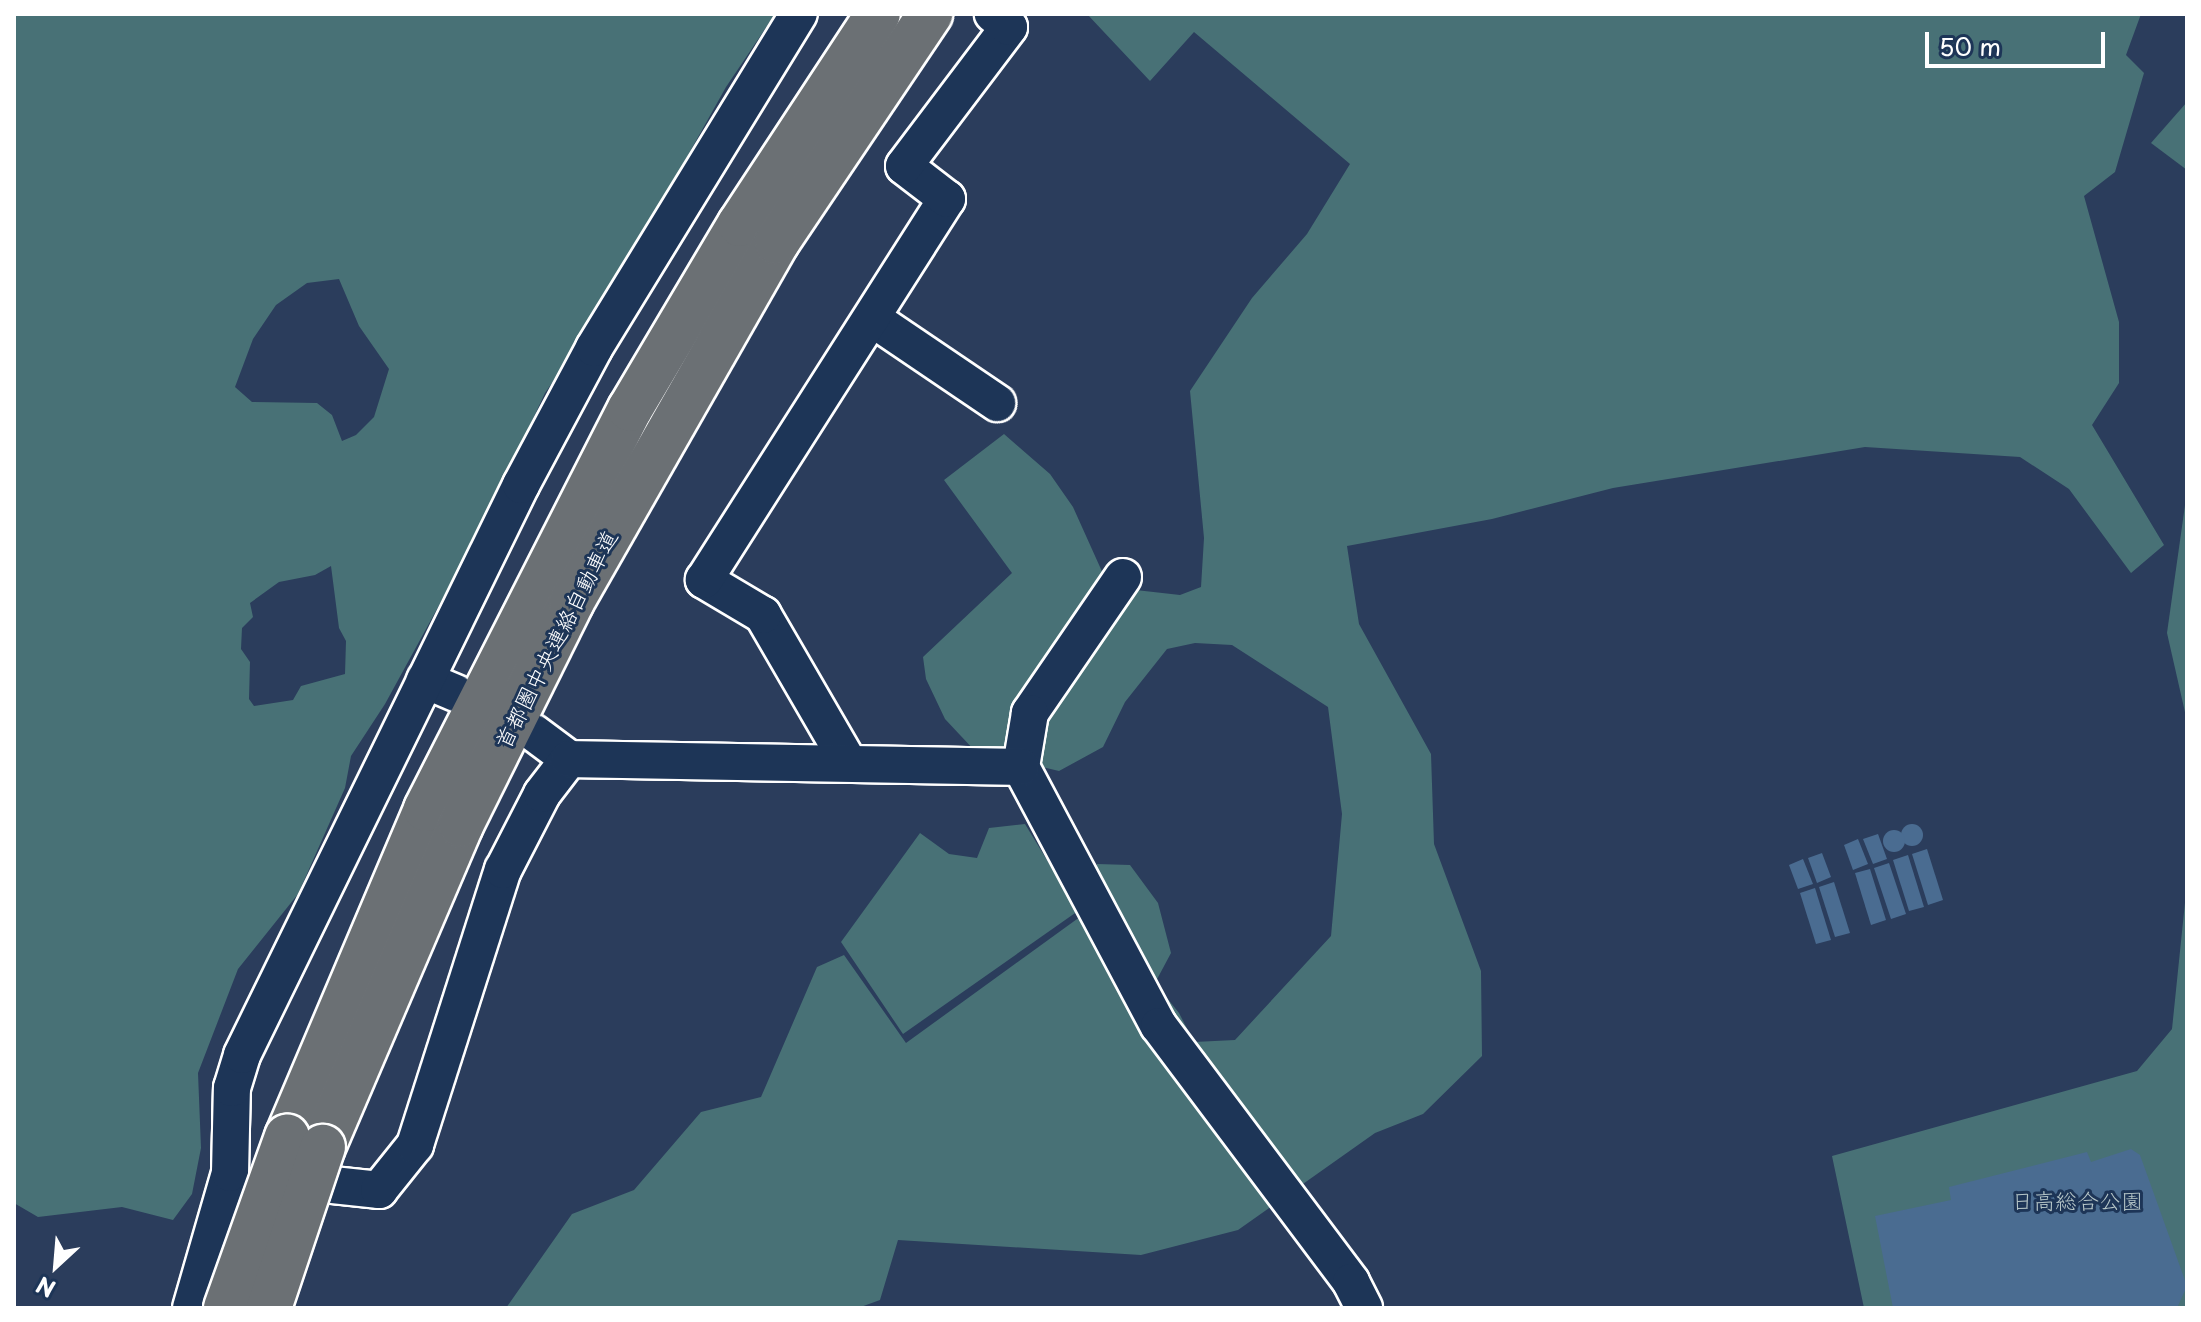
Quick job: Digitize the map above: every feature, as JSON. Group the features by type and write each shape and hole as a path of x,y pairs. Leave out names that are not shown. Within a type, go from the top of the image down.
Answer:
{"highway":[{"name":"首都圏中央連絡自動車道","path":"269,1308 305,1142 426,809 622,423 740,224 878,14"},
{"name":"首都圏中央連絡自動車道","path":"226,1308 571,603 777,242 930,14"}],"street":[{"path":"191,1308 230,1173 232,1088 242,1055 440,686 594,348 799,14"},
{"path":"847,760 763,615 704,580 947,199 904,166 1001,21"},
{"path":"873,319 997,403"},
{"path":"1123,577 1030,713 1021,767 1159,1026 1351,1282 1364,1308"},
{"path":"534,733 569,759 847,760 1021,767"},
{"path":"230,1173 379,1190 415,1145 503,870 542,794 569,759"}],"green space":[{"path":"14,14 775,14 726,87 597,318 545,393 484,523 385,704 351,756 345,788 298,894 238,969 198,1073 201,1148 192,1194 173,1220 122,1207 38,1217 14,1203","holes":["339,279 359,326 389,369 374,417 356,435 342,441 332,415 317,403 252,402 235,387 253,339 276,305 307,283","331,566 339,628 346,641 345,674 301,686 293,700 254,706 249,699 250,662 241,649 242,628 253,617 250,603 279,582 315,575"]},
{"path":"1087,14 2141,14 2126,55 2144,73 2115,172 2084,196 2119,322 2119,383 2092,425 2164,545 2131,573 2069,489 2020,457 1865,447 1613,488 1492,519 1347,546 1359,624 1431,754 1434,844 1481,971 1482,1056 1423,1114 1375,1133 1238,1230 1141,1255 898,1240 880,1300 858,1308 506,1308 572,1214 634,1190 701,1112 761,1097 817,967 844,955 906,1043 1095,906 1097,864 1130,865 1158,903 1171,953 1155,983 1179,1013 1194,1042 1235,1040 1331,936 1342,814 1328,707 1232,645 1195,643 1167,649 1125,702 1103,747 1059,771 975,751 945,719 926,679 923,657 1012,573 944,480 1004,434 1050,474 1073,507 1109,587 1180,595 1201,587 1204,538 1190,391 1252,298 1307,234 1350,164 1194,32 1150,81"},
{"path":"2187,102 2187,170 2151,143"},
{"path":"2187,491 2187,721 2167,633"},
{"path":"1025,824 1078,911 903,1034 841,942 920,833 949,854 977,858 989,828"},
{"name":"日高総合公園","path":"2187,883 2187,1308 1864,1308 1832,1156 2137,1071 2172,1029"}],"water":[{"path":"1908,824 1916,824 1923,835 1916,846 1908,846 1901,839 1901,831"},
{"path":"1890,830 1898,830 1905,841 1898,852 1890,852 1883,845 1883,837"},
{"path":"1878,834 1887,859 1873,864 1863,839"},
{"path":"1858,839 1868,864 1853,870 1844,845"},
{"path":"1927,849 1943,900 1928,905 1912,854"},
{"path":"1822,853 1831,877 1817,883 1808,858"},
{"path":"1908,855 1924,907 1909,911 1893,860"},
{"path":"1803,859 1813,884 1798,889 1789,865"},
{"path":"1889,863 1906,914 1891,919 1874,868"},
{"path":"1870,869 1886,920 1871,925 1855,873"},
{"path":"1834,882 1850,933 1835,937 1819,887"},
{"path":"1815,888 1831,940 1816,944 1800,893"},
{"path":"2131,1149 2140,1155 2187,1286 2177,1308 1893,1308 1875,1216 1951,1200 1949,1187 2087,1152 2091,1162"}]}
